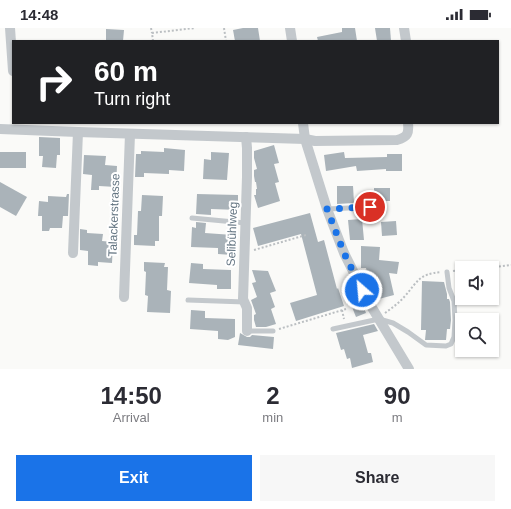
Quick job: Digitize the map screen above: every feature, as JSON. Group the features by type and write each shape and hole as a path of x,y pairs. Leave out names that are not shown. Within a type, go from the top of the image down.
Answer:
{"street":[{"path":"10,28 12,57"},
{"path":"290,28 292,40"},
{"path":"404,28 406,40"},
{"path":"303,124 305,139 327,209 342,247 356,278 409,369"},
{"path":"0,129 15,126 78,132 305,139 315,141 397,140 406,136 409,131 408,124"},
{"path":"73,253 78,132"},
{"name":"Talackerstrasse","path":"124,297 130,134"},
{"name":"Selibühlweg","path":"246,137 247,177 243,299 247,308 247,332"}],"lane":[{"path":"370,195 370,207 376,213"},
{"path":"327,209 370,207"},
{"path":"192,218 245,223"},
{"path":"333,329 379,319 393,323 426,346 446,346 451,344 454,337 454,301 449,288 447,272"},
{"path":"188,300 245,302"},
{"path":"247,332 273,331"}],"path":[{"path":"151,28 153,40"},
{"path":"152,34 195,28"},
{"path":"224,28 226,40"},
{"path":"245,253 306,235"},
{"path":"499,266 511,265"},
{"path":"379,319 406,296 412,286 428,274 455,271"},
{"path":"273,331 346,309"}],"building":[{"path":"258,28 260,40 235,40 233,30"},
{"path":"342,28 355,28 357,40 318,40 317,37 342,32"},
{"path":"375,28 390,28 391,40 377,40"},
{"path":"106,29 124,30 123,40 106,40"},
{"path":"39,137 60,138 60,155 57,155 56,168 42,167 43,156 39,156"},
{"path":"274,145 279,163 274,164 279,182 275,183 280,201 258,208 254,195 256,195 257,189 254,170 257,169 254,151"},
{"path":"164,148 185,150 184,171 169,170 169,174 144,173 144,177 135,177 136,154 141,154 141,151 164,152"},
{"path":"0,152 26,152 26,168 0,168"},
{"path":"211,152 229,153 227,180 203,179 204,159 211,160"},
{"path":"344,152 345,158 387,157 387,154 402,154 402,171 386,171 386,169 357,171 356,166 326,171 324,155"},
{"path":"84,155 106,156 105,165 117,166 116,187 99,186 99,190 91,190 92,175 83,174"},
{"path":"0,182 27,197 16,216 0,207"},
{"path":"337,186 353,186 354,203 337,204"},
{"path":"374,188 390,188 390,201 374,201"},
{"path":"67,194 69,194 68,216 63,216 62,228 50,228 49,231 42,231 42,216 38,216 39,201 48,202 48,196 66,197"},
{"path":"197,194 238,195 238,210 211,209 211,215 196,214"},
{"path":"142,195 163,196 162,216 159,216 159,241 155,241 155,246 134,245 134,235 137,235 138,211 141,211"},
{"path":"310,213 318,242 324,240 337,289 338,288 344,306 296,321 290,303 317,295 301,234 258,246 253,228"},
{"path":"362,219 364,240 350,240 348,220"},
{"path":"396,221 397,235 382,236 381,222"},
{"path":"196,222 206,223 205,233 233,235 232,255 218,254 218,248 191,247 192,227 196,228"},
{"path":"80,229 87,230 87,233 103,234 102,241 113,242 112,263 98,262 98,266 88,265 88,251 80,250"},
{"path":"361,246 380,247 379,260 399,262 397,274 389,273 394,295 375,300 371,291 366,268 361,268"},
{"path":"144,262 165,263 164,267 168,267 167,290 171,291 170,313 147,312 148,296 145,295 146,272 144,271"},
{"path":"191,263 203,264 203,269 231,270 231,289 217,289 217,285 189,283"},
{"path":"252,270 268,271 276,291 270,293 275,307 271,309 276,324 266,327 256,327 254,315 256,314 251,300 257,297 252,283 256,282"},
{"path":"422,281 444,282 447,299 449,299 450,302 451,320 450,329 447,329 446,340 425,340 426,330 421,330"},
{"path":"362,303 366,313 356,317 352,307"},
{"path":"191,310 205,311 205,318 235,319 235,337 228,340 218,339 218,331 190,329"},
{"path":"374,324 378,331 363,335 368,353 371,353 373,362 352,368 350,358 347,359 344,349 341,350 336,333"},
{"path":"240,333 247,337 252,335 274,337 273,349 238,345"}],"route":[{"path":"362,290 344,253 327,209 370,207"}]}
